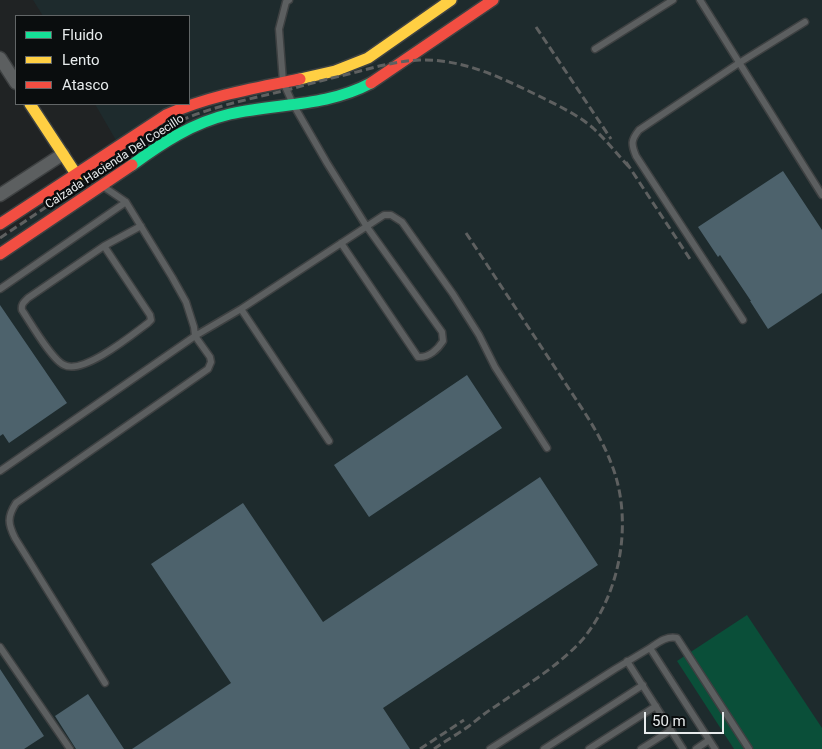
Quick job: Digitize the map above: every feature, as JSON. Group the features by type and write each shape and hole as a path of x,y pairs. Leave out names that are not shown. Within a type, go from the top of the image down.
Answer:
{"main road":[{"name":"Calzada Hacienda Del Coecillo","path":"190,104 335,71 355,64 368,58 451,0"},
{"name":"Calzada Hacienda Del Coecillo","path":"0,254 177,135 197,124 231,114 271,106 319,100 354,92 371,84 493,0"},
{"path":"31,105 76,174 103,186"},
{"name":"Calzada Hacienda Del Coecillo","path":"0,224 166,115 188,105"}],"street":[{"path":"0,58 15,81"},
{"path":"0,196 63,154"}],"lane":[{"path":"289,0 286,2 279,29 283,82 293,104 327,163 367,227 442,332 443,340 429,355 422,358 418,357 341,243"},
{"path":"595,49 673,0"},
{"path":"700,0 822,195"},
{"path":"743,320 636,156 632,144 633,137 639,130 805,22"},
{"path":"103,186 126,202 186,302 195,336 210,357 208,369 16,503 10,516 10,526 15,538 106,683"},
{"path":"0,290 126,202"},
{"path":"0,471 195,336 241,309 384,215 391,215 402,222 453,294 479,335 495,367 547,448"},
{"path":"104,246 150,315 151,320 111,350 88,363 79,366 64,366 55,358 22,310 23,303 104,246 141,226"},
{"path":"241,309 329,442"},
{"path":"490,749 627,661 663,639 671,637 677,638 749,749"},
{"path":"0,647 70,749"},
{"path":"650,648 715,749"},
{"path":"627,661 683,749"},
{"path":"544,749 643,685"},
{"path":"589,749 656,706"},
{"path":"641,749 671,730"},
{"path":"696,749 710,740"}],"shaded area":[{"path":"33,0 822,0 822,749 0,749 0,240 121,149 96,105 190,105 190,15 42,15"}],"green space":[{"path":"747,615 822,728 822,749 734,749 677,661"}],"building":[{"path":"783,171 822,230 822,293 768,329 720,255 718,257 698,227"},
{"path":"0,305 67,403 9,443 3,434 0,436"},
{"path":"467,375 502,428 369,517 334,465"},
{"path":"540,477 598,565 383,708 410,749 132,749 231,683 151,564 243,503 323,622"},
{"path":"0,669 44,736 24,749 0,749"},
{"path":"88,694 124,749 76,749 55,716"}],"railway":[{"path":"536,27 611,139"},
{"path":"0,238 161,130 176,122 208,110 241,101 394,63 411,61 436,61 467,66 541,97 587,123 629,167"},
{"path":"626,162 692,262"},
{"path":"434,749 542,675 564,658 583,639 606,602 619,560 622,538 620,495 615,474 602,442 585,413 466,233"},
{"path":"420,749 464,720"}],"traffic: fast":[{"path":"132,165 190,128 216,118 248,110 337,96 371,83"}],"traffic: slow":[{"path":"300,79 335,71 368,58 451,0"},
{"path":"31,105 76,174 86,178"}],"traffic: jam":[{"path":"371,83 493,0"},
{"path":"0,224 166,115 215,98 300,79"},
{"path":"0,254 132,165"}]}
